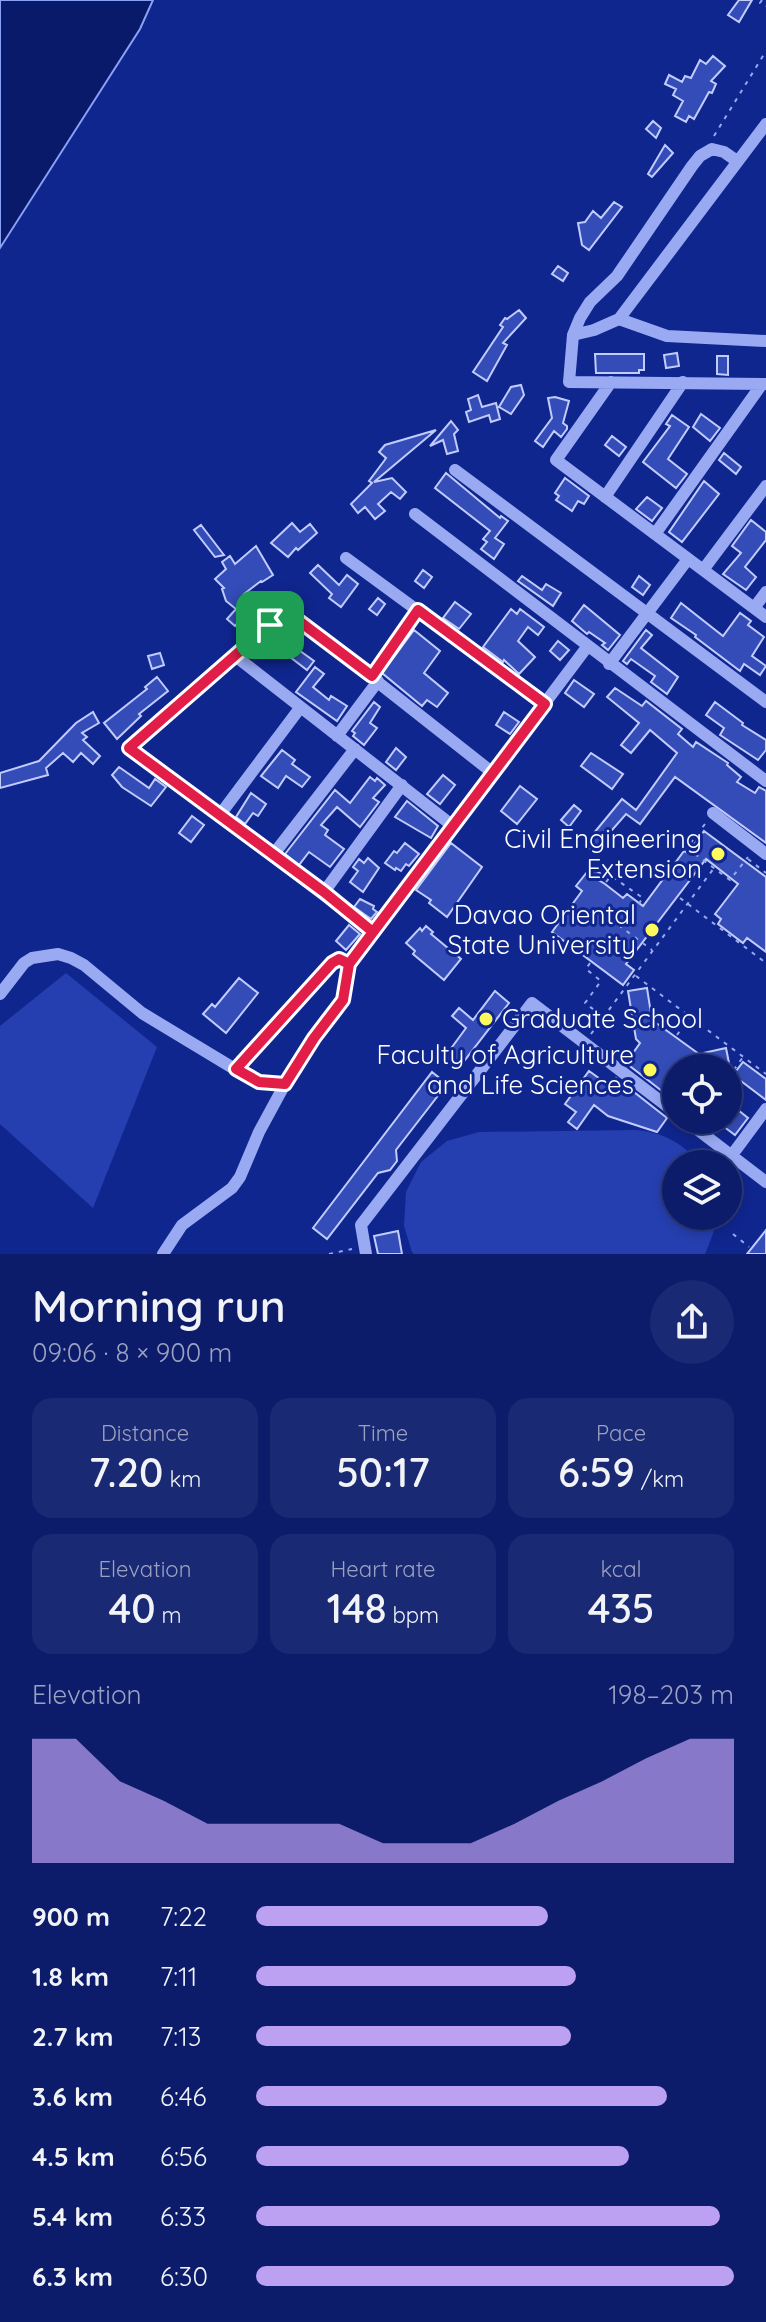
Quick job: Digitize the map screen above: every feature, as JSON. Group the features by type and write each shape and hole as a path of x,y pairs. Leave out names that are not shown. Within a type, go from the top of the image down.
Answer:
{"street":[{"path":"573,335 619,319 737,161 760,141 766,124"},
{"path":"737,161 724,152 712,149 700,156 692,166 617,276 590,302 580,318 573,335 569,382 764,384"},
{"path":"619,319 667,336 766,341"},
{"path":"611,382 556,460 766,617"},
{"path":"605,497 683,382"},
{"path":"655,534 764,384"},
{"path":"455,470 766,702"},
{"path":"703,570 766,486"},
{"path":"415,514 766,781"},
{"path":"346,558 545,704"},
{"path":"609,664 688,559"},
{"path":"754,608 766,592"},
{"path":"373,932 324,892 129,748 270,625 289,618 309,628 493,773"},
{"path":"163,1254 182,1225 232,1188 240,1177 259,1132 285,1084 343,1000 349,964 587,647"},
{"path":"234,655 453,826"},
{"path":"337,736 375,679"},
{"path":"219,816 300,708"},
{"path":"273,855 355,749"},
{"path":"324,892 402,785"},
{"path":"713,813 766,854"},
{"path":"0,994 24,963 32,958 58,954 71,958 84,965 142,1013 236,1069 259,1082 285,1084"},
{"path":"236,1069 332,963 339,959 349,964"},
{"path":"365,1250 361,1225 532,1003 662,1102"},
{"path":"736,1150 766,1109"},
{"path":"704,1134 725,1150"},
{"path":"742,1163 766,1182"}],"path":[{"path":"762,0 760,3 766,6"},
{"path":"712,149 718,126 766,51"},
{"path":"375,679 418,610"},
{"path":"713,813 687,848 730,880 747,858 766,873"},
{"path":"584,1043 714,868"},
{"path":"606,882 611,876 643,898 621,927 653,951"},
{"path":"680,898 766,963"},
{"path":"590,963 586,969 601,981 585,1003 603,1017"},
{"path":"635,975 766,1074"},
{"path":"677,1035 690,1017"},
{"path":"733,1234 749,1247"},
{"path":"329,1254 365,1250"}],"shaded area":[{"path":"0,0 153,0 140,29 0,248"},
{"path":"66,973 157,1047 93,1208 0,1124 0,1026"},
{"path":"636,1130 671,1140 686,1150 662,1150 662,1230 714,1230 705,1254 414,1254 404,1226 406,1192 421,1162 447,1141 479,1132"}],"building":[{"path":"739,0 752,0 739,22 728,15"},
{"path":"713,56 725,66 711,81 716,84 712,93 709,92 694,119 689,116 686,122 675,116 683,101 673,95 676,89 665,84 669,75 682,82 685,76 691,78 700,60 706,64"},
{"path":"653,121 661,128 656,138 646,129"},
{"path":"665,145 673,153 652,177 648,174"},
{"path":"614,202 622,207 589,250 582,245 578,223 585,222 593,211 601,218"},
{"path":"558,266 568,273 563,281 552,274"},
{"path":"519,310 526,318 503,343 507,345 487,381 473,372 503,327 500,325 505,318"},
{"path":"677,353 679,366 666,368 664,355"},
{"path":"595,354 644,354 644,370 639,370 639,373 596,373"},
{"path":"717,356 728,356 728,375 717,374"},
{"path":"521,385 524,395 511,414 499,407 511,387"},
{"path":"478,395 482,407 496,403 500,419 491,422 489,415 469,422 466,412 471,410 468,399"},
{"path":"548,398 569,401 563,423 567,429 561,437 554,431 543,447 535,441 552,418"},
{"path":"701,414 720,428 710,441 693,427"},
{"path":"672,415 689,427 668,459 687,474 676,488 643,462 670,426 666,424"},
{"path":"451,421 458,430 454,434 458,451 447,454 443,440 430,446"},
{"path":"436,430 374,482 392,478 406,492 400,499 391,492 378,504 385,511 375,519 365,507 358,513 351,504 372,483 369,481 386,458 379,452 385,445"},
{"path":"612,436 626,447 619,456 605,445"},
{"path":"724,453 741,467 736,474 719,460"},
{"path":"446,473 500,518 508,521 495,538 504,544 494,559 481,549 487,542 483,539 490,531 435,488"},
{"path":"565,478 589,496 584,504 578,501 572,511 556,500 559,496 555,493"},
{"path":"704,481 719,494 682,542 669,532"},
{"path":"647,497 662,508 652,521 636,509"},
{"path":"751,520 766,532 766,540 745,567 756,577 746,590 723,574 741,553 732,546"},
{"path":"292,523 300,532 310,524 317,533 288,557 271,543"},
{"path":"201,525 224,555 215,557 194,530"},
{"path":"256,546 273,575 244,594 262,611 256,618 248,611 235,626 227,619 236,609 226,601 224,588 215,579 226,569 222,562 230,556 235,564"},
{"path":"318,565 339,585 347,575 358,584 341,607 329,598 332,594 310,573"},
{"path":"423,570 432,577 424,588 415,581"},
{"path":"522,576 542,590 546,584 561,593 553,606 518,581"},
{"path":"639,576 650,585 643,595 632,587"},
{"path":"378,598 385,604 377,615 369,609"},
{"path":"455,602 471,614 459,629 443,618"},
{"path":"681,603 723,636 740,613 751,621 748,625 764,637 752,656 766,666 760,675 744,664 740,671 671,618"},
{"path":"584,605 620,635 608,650 602,645 605,643 589,632 587,634 572,621"},
{"path":"511,609 517,614 520,609 544,627 538,635 528,627 518,641 535,657 519,674 483,647"},
{"path":"414,630 440,651 424,673 448,693 437,707 427,700 422,706 382,673"},
{"path":"646,630 652,635 641,648 678,677 667,694 651,682 655,676 631,659 627,664 623,661"},
{"path":"558,641 569,650 560,660 550,651"},
{"path":"296,648 314,661 307,670 290,657"},
{"path":"160,653 164,665 152,669 148,656"},
{"path":"315,667 324,674 313,687 329,700 331,696 347,706 337,721 296,692"},
{"path":"157,677 168,691 139,714 141,716 117,739 104,723 147,689 145,687"},
{"path":"574,680 594,694 584,707 565,693"},
{"path":"615,688 642,706 646,701 682,729 678,734 693,747 696,742 728,763 741,777 737,782 755,793 759,787 766,791 766,843 675,777 640,824 626,814 597,853 584,845 622,799 636,810 677,753 650,730 631,753 621,745 639,723 607,697"},
{"path":"374,702 380,707 370,723 377,728 364,745 353,736 355,733 352,731"},
{"path":"715,702 766,740 766,750 758,760 720,735 724,728 706,715"},
{"path":"93,712 99,723 82,733 87,737 83,740 100,756 93,764 81,753 73,762 63,753 46,768 48,775 0,788 0,773 39,761 76,723"},
{"path":"504,712 519,722 510,734 496,725"},
{"path":"396,748 406,757 396,770 386,762"},
{"path":"282,750 295,760 292,764 310,777 302,787 286,776 278,788 261,776"},
{"path":"591,753 623,774 612,789 581,766"},
{"path":"119,767 149,788 155,779 166,787 151,806 122,787 112,775"},
{"path":"443,775 455,785 440,804 427,794"},
{"path":"370,777 375,781 377,778 385,785 373,798 379,802 360,827 337,807 321,825 328,830 325,835 344,849 330,867 309,852 299,865 285,854 335,790 350,803"},
{"path":"520,786 537,799 517,824 501,811"},
{"path":"251,793 266,804 258,816 253,813 245,824 236,817"},
{"path":"407,801 438,826 431,838 395,817"},
{"path":"574,805 581,811 569,827 561,820"},
{"path":"192,816 204,825 191,842 179,833"},
{"path":"704,831 766,877 766,952 747,938 743,943 718,924 721,919 715,914 738,884 706,859 626,964 634,970 623,985 552,932 582,891 576,886 591,867 601,874 597,879 623,898 627,894 643,906 684,851 688,853"},
{"path":"405,843 419,854 409,866 406,864 401,871 395,870 385,863"},
{"path":"451,843 482,867 447,917 416,890"},
{"path":"368,858 379,868 363,892 350,882 358,871 353,867 359,859 364,863"},
{"path":"360,899 374,906 377,912 371,919 354,907"},
{"path":"349,925 360,934 346,950 336,941"},
{"path":"426,926 461,959 444,980 413,954 415,951 406,943"},
{"path":"239,978 258,993 226,1033 203,1014 212,1004 215,1007"},
{"path":"647,988 652,1020 699,1054 662,1054 662,1091 626,1063 640,1043 636,1039 628,991"},
{"name":"Graduate School","path":"495,991 509,1003 458,1069 444,1058 466,1028 452,1016 459,1008 473,1020"},
{"path":"726,1048 727,1054 699,1054"},
{"path":"742,1063 766,1079 766,1100 742,1082"},
{"path":"589,1071 610,1086 616,1078 662,1114 662,1125 657,1132 608,1116 594,1105 577,1129 568,1122 576,1112 565,1104"},
{"path":"432,1072 447,1084 396,1150 397,1161 390,1170 378,1173 327,1239 313,1228"},
{"path":"766,1230 766,1254 747,1254"},
{"path":"398,1231 402,1254 378,1254 374,1236"}],"place":[{"name":"Civil Engineering Extension","path":"718,854"},
{"name":"Davao Oriental State University","path":"652,930"},
{"name":"Graduate School","path":"486,1019"},
{"name":"Faculty of Agriculture and Life Sciences","path":"650,1070"}],"route":[{"path":"270,625 129,748 324,892 373,932 349,964 343,1000 285,1084 259,1082 236,1069 332,963 339,959 349,964 545,704 418,610 372,676 299,621 280,619 270,625"}]}
